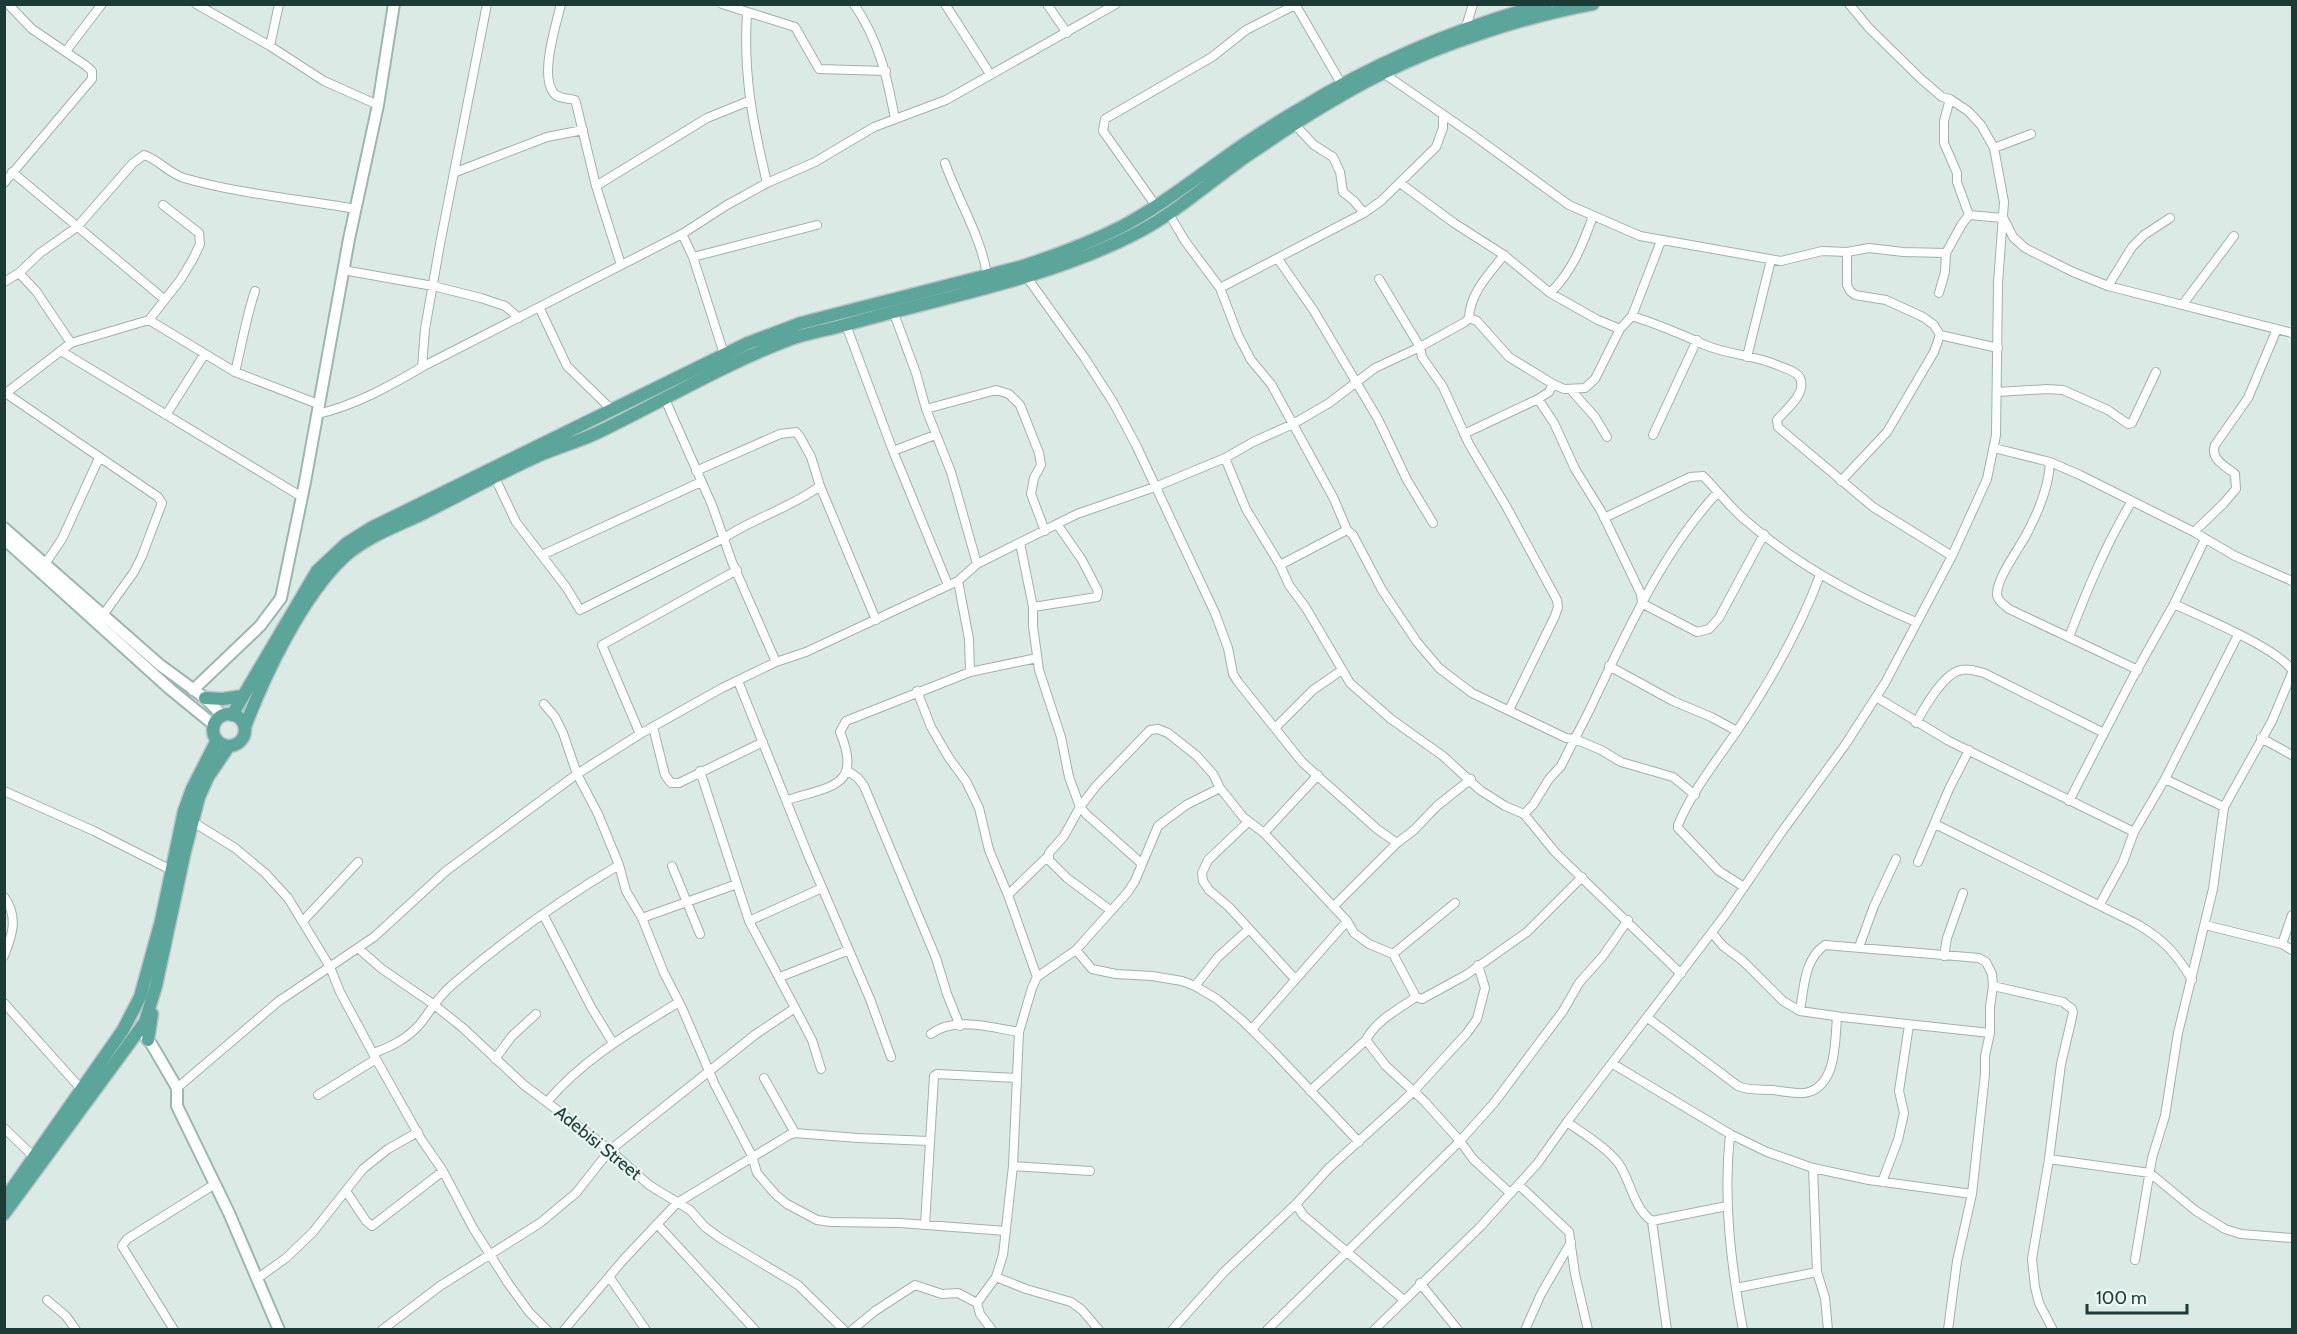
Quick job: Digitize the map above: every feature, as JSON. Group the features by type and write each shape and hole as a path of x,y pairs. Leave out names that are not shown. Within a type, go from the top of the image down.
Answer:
{"main road":[{"path":"229,746 217,740 214,735 223,718 242,696 317,571 347,543 371,528 724,354 801,323 1049,258 1120,227 1156,206 1284,119 1384,63 1465,30 1546,4"},
{"path":"4,1200 128,1021 144,987 171,870 184,835 193,822 203,786 229,746 240,742 259,690 296,622 327,576 343,558 375,537 538,456 597,433 664,397 793,338 1026,276 1077,260 1134,235 1169,214 1295,124 1383,73 1455,43 1593,4"},
{"path":"205,698 223,699 242,696"},
{"path":"223,718 240,719 245,727"},
{"path":"4,1215 144,1037 145,1022 155,990 192,789 217,740"}],"street":[{"path":"4,183 92,79 92,71 32,29 8,4"},
{"path":"66,51 102,4"},
{"path":"196,4 270,46 324,81 378,105"},
{"path":"270,46 279,4"},
{"path":"193,690 260,627 281,598 302,497 343,270 378,105 394,4"},
{"path":"422,367 425,329 487,4"},
{"path":"561,4 548,74 552,92 559,97 575,100 596,186 621,264"},
{"path":"722,4 798,29 819,69 886,71"},
{"path":"854,4 868,25 886,71 895,119"},
{"path":"945,4 990,74"},
{"path":"1047,4 1067,33"},
{"path":"149,320 235,372 318,409 332,411 395,383 682,234 767,183 815,162 874,127 946,100 1116,4"},
{"path":"1465,30 1473,4"},
{"path":"1374,1329 1480,1227 1537,1164 1712,933 1876,698 1952,556 1987,479 1994,448 1998,283 2004,218 2004,202 1994,148 1981,125 1968,111 1950,99 1942,97 1921,79 1869,28 1850,4"},
{"path":"1156,206 1106,136 1102,127 1105,119 1212,57 1246,30 1295,5 1342,86"},
{"path":"747,14 749,101 767,183"},
{"path":"1383,73 1482,141 1569,205 1640,236 1780,261 1822,251 1847,252 1869,248 1946,253"},
{"path":"1950,99 1944,121 1944,143 1957,173 1957,182 1969,215"},
{"path":"596,186 707,118 749,101"},
{"path":"1220,288 1364,213 1381,201 1436,147 1443,128 1443,115"},
{"path":"1295,124 1314,145 1333,157 1340,172 1343,192 1364,213"},
{"path":"456,172 547,137 583,130"},
{"path":"1994,148 2031,134"},
{"path":"4,282 20,273 40,253 76,227 132,163 144,155 183,178 357,208"},
{"path":"945,163 985,258 987,275"},
{"path":"12,172 164,299"},
{"path":"1400,183 1446,218 1504,255 1550,293 1598,320 1620,329"},
{"path":"103,615 138,564 162,503 158,497 5,393 71,343 149,320 181,279 200,244 200,233 163,205"},
{"path":"1169,214 1185,241 1220,288 1242,344 1251,360 1271,384 1334,499 1347,530 1353,535 1382,590 1429,657 1446,674 1472,693 1621,762 1672,777 1695,795"},
{"path":"1969,215 2004,218"},
{"path":"1939,293 1945,272 1946,253 1969,215"},
{"path":"1550,293 1563,281 1570,269 1593,216"},
{"path":"2004,218 2013,237 2025,248 2108,286 2292,333"},
{"path":"2108,286 2132,247 2144,235 2170,218"},
{"path":"693,257 817,225"},
{"path":"682,234 693,257 724,354"},
{"path":"2183,304 2234,236"},
{"path":"1469,318 1477,321 1509,357 1553,384 1571,390 1585,388 1595,379 1620,329 1632,316 1661,241"},
{"path":"1847,252 1847,285 1855,295 1886,300 1923,316 1934,325 1940,335 1998,348"},
{"path":"1469,318 1469,309 1478,289 1504,255"},
{"path":"1278,259 1314,311 1378,419 1407,480 1433,523"},
{"path":"1747,357 1771,260"},
{"path":"343,270 433,286 496,303 505,306 519,318"},
{"path":"20,273 71,343"},
{"path":"1026,276 1058,318 1113,402 1136,445 1215,613 1228,648 1233,674 1302,762 1377,829 1397,843"},
{"path":"1379,279 1420,347 1422,357 1443,387 1464,434 1506,506 1558,607 1509,710"},
{"path":"235,372 243,342 245,319 255,291"},
{"path":"538,307 567,366 611,409"},
{"path":"893,311 935,435 951,472 977,564"},
{"path":"1632,316 1795,372 1800,377 1800,394 1777,420 1778,427 1887,518 1952,556"},
{"path":"177,1088 271,1008 374,937 446,872 577,774 640,734 722,688 806,652 958,581 977,564 1077,514 1155,487 1225,458 1293,424 1356,384 1375,368 1456,328 1469,318"},
{"path":"846,325 893,451 948,585"},
{"path":"2194,532 2236,489 2235,474 2214,457 2213,452 2215,445 2248,398 2277,328"},
{"path":"1841,481 1887,432 1934,352 1940,335"},
{"path":"1653,435 1697,340"},
{"path":"61,351 302,497"},
{"path":"166,415 204,355"},
{"path":"1997,392 2047,388 2063,390 2132,423 2156,372"},
{"path":"1464,434 1538,399 1549,392 1553,384"},
{"path":"926,409 996,390 1009,394 1020,405 1039,453 1041,465 1034,478 1031,494 1045,531"},
{"path":"1571,390 1595,417 1607,437"},
{"path":"664,397 776,663"},
{"path":"1538,399 1554,423 1575,469 1604,518 1645,605 1697,632 1709,630 1719,618 1764,534"},
{"path":"696,471 780,434 795,432 811,457 820,486 876,620"},
{"path":"893,451 935,435"},
{"path":"1994,448 2050,462 2194,532 2235,556 2292,581"},
{"path":"45,564 62,539 99,458"},
{"path":"1225,458 1246,509 1280,565 1289,585 1306,608 1350,683 1370,702 1471,779 1480,790 1505,806 1524,814 1555,852 1628,920 1681,974"},
{"path":"2050,462 2049,480 2034,518 2003,576 1997,594 1998,600 2009,609 2138,670"},
{"path":"1604,518 1690,477 1703,476 1743,518 1820,575 1916,622"},
{"path":"495,478 516,522 566,587 580,610 804,498 820,486"},
{"path":"542,555 701,482"},
{"path":"1524,814 1561,766 1642,602 1677,541 1718,492"},
{"path":"2069,637 2088,588 2114,532 2132,501"},
{"path":"1033,607 1097,597 1098,591 1082,560 1057,524"},
{"path":"4,528 160,665 205,698 223,718"},
{"path":"1280,565 1347,530"},
{"path":"4,539 171,689 223,718"},
{"path":"2069,801 2175,604 2205,539"},
{"path":"1020,543 1033,607 1037,658 1061,737 1069,777 1080,807 1141,863"},
{"path":"640,734 602,645 737,570"},
{"path":"1744,887 1719,871 1678,828 1695,795 1770,679 1810,602 1820,575"},
{"path":"958,581 969,639 970,672"},
{"path":"2135,1260 2150,1173 2165,1116 2178,1033 2213,889 2224,807 2281,703 2292,672 2288,664 2271,652 2175,604"},
{"path":"2100,904 2123,862 2134,832 2165,778 2238,635"},
{"path":"788,800 831,786 842,779 848,771 849,759 840,732 846,721 970,672 1037,658"},
{"path":"1610,666 1673,701 1712,717 1737,731"},
{"path":"1916,723 1929,700 1954,673 1968,669 1984,673 2104,733"},
{"path":"1275,728 1313,690 1342,670"},
{"path":"738,681 891,1057"},
{"path":"918,691 931,727 966,781 979,808 989,850 1008,895 1037,977"},
{"path":"1876,698 1916,723 2134,832"},
{"path":"544,704 555,717 563,733 577,774 598,814 619,865 626,891 642,918 664,972 752,1156 757,1173 776,1195 802,1214 816,1220 1006,1231"},
{"path":"653,727 665,775 671,783 679,783 763,742"},
{"path":"1008,895 1048,856 1050,849 1071,826 1080,807 1118,763 1150,730 1158,729 1168,733 1197,756 1248,822 1264,833 1347,921 1354,933 1369,944 1393,954 1416,997 1422,999 1435,994 1467,975 1527,932 1582,878"},
{"path":"2261,738 2292,755"},
{"path":"1918,862 1949,789 1969,750"},
{"path":"700,771 749,921 812,1040 821,1069"},
{"path":"848,771 864,786 936,958 960,1026"},
{"path":"1264,833 1318,775"},
{"path":"2165,778 2224,807"},
{"path":"1333,907 1397,843 1414,830 1437,806 1471,779"},
{"path":"977,1303 996,1277 1003,1255 1013,1166 1019,1032 1037,977 1076,950 1127,893 1135,881 1158,826 1186,805 1220,788"},
{"path":"4,791 94,831 171,870"},
{"path":"193,822 222,838 280,887 330,967 340,992 375,1056 490,1256 529,1312 547,1329"},
{"path":"1248,822 1208,860 1202,873 1203,881 1295,979"},
{"path":"1935,824 2137,924 2167,945 2178,956 2192,980"},
{"path":"1048,856 1049,860 1067,878 1110,910"},
{"path":"1859,947 1896,859"},
{"path":"303,921 358,862"},
{"path":"318,1095 405,1038 419,1024 433,1004 501,945 570,894 619,865"},
{"path":"672,866 700,934"},
{"path":"642,918 737,884"},
{"path":"749,921 822,888"},
{"path":"1944,956 1947,938 1964,893"},
{"path":"4,897 14,920 13,937 4,956"},
{"path":"1393,954 1455,903"},
{"path":"543,914 591,1007 613,1043"},
{"path":"2282,944 2292,915"},
{"path":"1267,1329 1460,1141 1494,1103 1563,1011 1579,983 1603,956 1628,920"},
{"path":"1252,1029 1347,921"},
{"path":"2205,925 2282,944 2292,950"},
{"path":"1195,986 1218,957 1249,929"},
{"path":"1712,933 1783,1001 1800,1011 1990,1033"},
{"path":"1800,1011 1808,968 1816,952 1825,945 1979,958 1986,962 1992,974 1990,1033 1984,1056 1985,1074 1972,1194 1957,1261 1948,1329"},
{"name":"Adebisi Street","path":"358,948 382,969 433,1004 495,1059 610,1150 649,1185 690,1210 705,1227 720,1238 758,1263 792,1281 844,1329"},
{"path":"780,977 849,950"},
{"path":"1076,950 1092,969 1182,981 1217,999 1252,1029 1359,1142"},
{"path":"1172,1329 1224,1272 1296,1204 1329,1168 1414,1091 1467,1033 1477,1019 1485,988 1478,965"},
{"path":"1993,986 2056,1000 2072,1009 2071,1024 2061,1064 2049,1159 2032,1259 2034,1287 2052,1329"},
{"path":"1311,1091 1366,1040 1370,1032 1389,1015 1416,997"},
{"path":"547,1102 559,1087 613,1043 679,1002"},
{"path":"4,1003 82,1090"},
{"path":"382,1329 440,1286 540,1223 576,1192 610,1150 756,1034 795,1008"},
{"path":"495,1059 512,1036 536,1014"},
{"path":"1648,1018 1738,1086 1747,1090 1800,1093 1816,1088 1823,1082 1833,1058 1837,1017"},
{"path":"128,1021 144,1037 177,1088 177,1106 258,1278 279,1329"},
{"path":"932,1034 945,1027 970,1025 1019,1032"},
{"path":"1882,1182 1898,1140 1904,1113 1899,1091 1909,1025"},
{"path":"1366,1040 1386,1066 1414,1091 1460,1141 1473,1159 1510,1193"},
{"path":"1612,1064 1730,1134 1760,1149 1813,1168 1882,1182 1972,1194"},
{"path":"925,1225 935,1075 1017,1078"},
{"path":"764,1078 795,1133"},
{"path":"1567,1122 1613,1158 1645,1216 1652,1221 1727,1206"},
{"path":"4,1128 34,1157"},
{"path":"258,1278 286,1258 306,1238 363,1169 388,1149 418,1132"},
{"path":"564,1329 624,1259 677,1203 752,1156 795,1133 929,1141"},
{"path":"1730,1134 1726,1167 1727,1206 1743,1329"},
{"path":"2049,1159 2150,1173 2196,1211 2225,1229 2241,1234 2292,1238"},
{"path":"1013,1166 1090,1171"},
{"path":"1813,1168 1817,1272 1824,1298 1828,1329"},
{"path":"346,1191 366,1221 372,1226 443,1172"},
{"path":"161,1329 172,1326 122,1246 127,1239 215,1184"},
{"path":"1519,1185 1569,1232 1575,1274 1588,1329"},
{"path":"1296,1204 1303,1215 1404,1300"},
{"path":"1652,1221 1666,1329"},
{"path":"658,1225 755,1329"},
{"path":"1525,1329 1541,1294 1571,1242"},
{"path":"1736,1288 1817,1272"},
{"path":"996,1277 1026,1289 1071,1302 1082,1310 1099,1329"},
{"path":"610,1278 646,1329"},
{"path":"1420,1283 1454,1328"},
{"path":"852,1329 915,1285 942,1294 958,1293 977,1303 980,1314 992,1329"},
{"path":"46,1300 66,1316 76,1329"}]}
